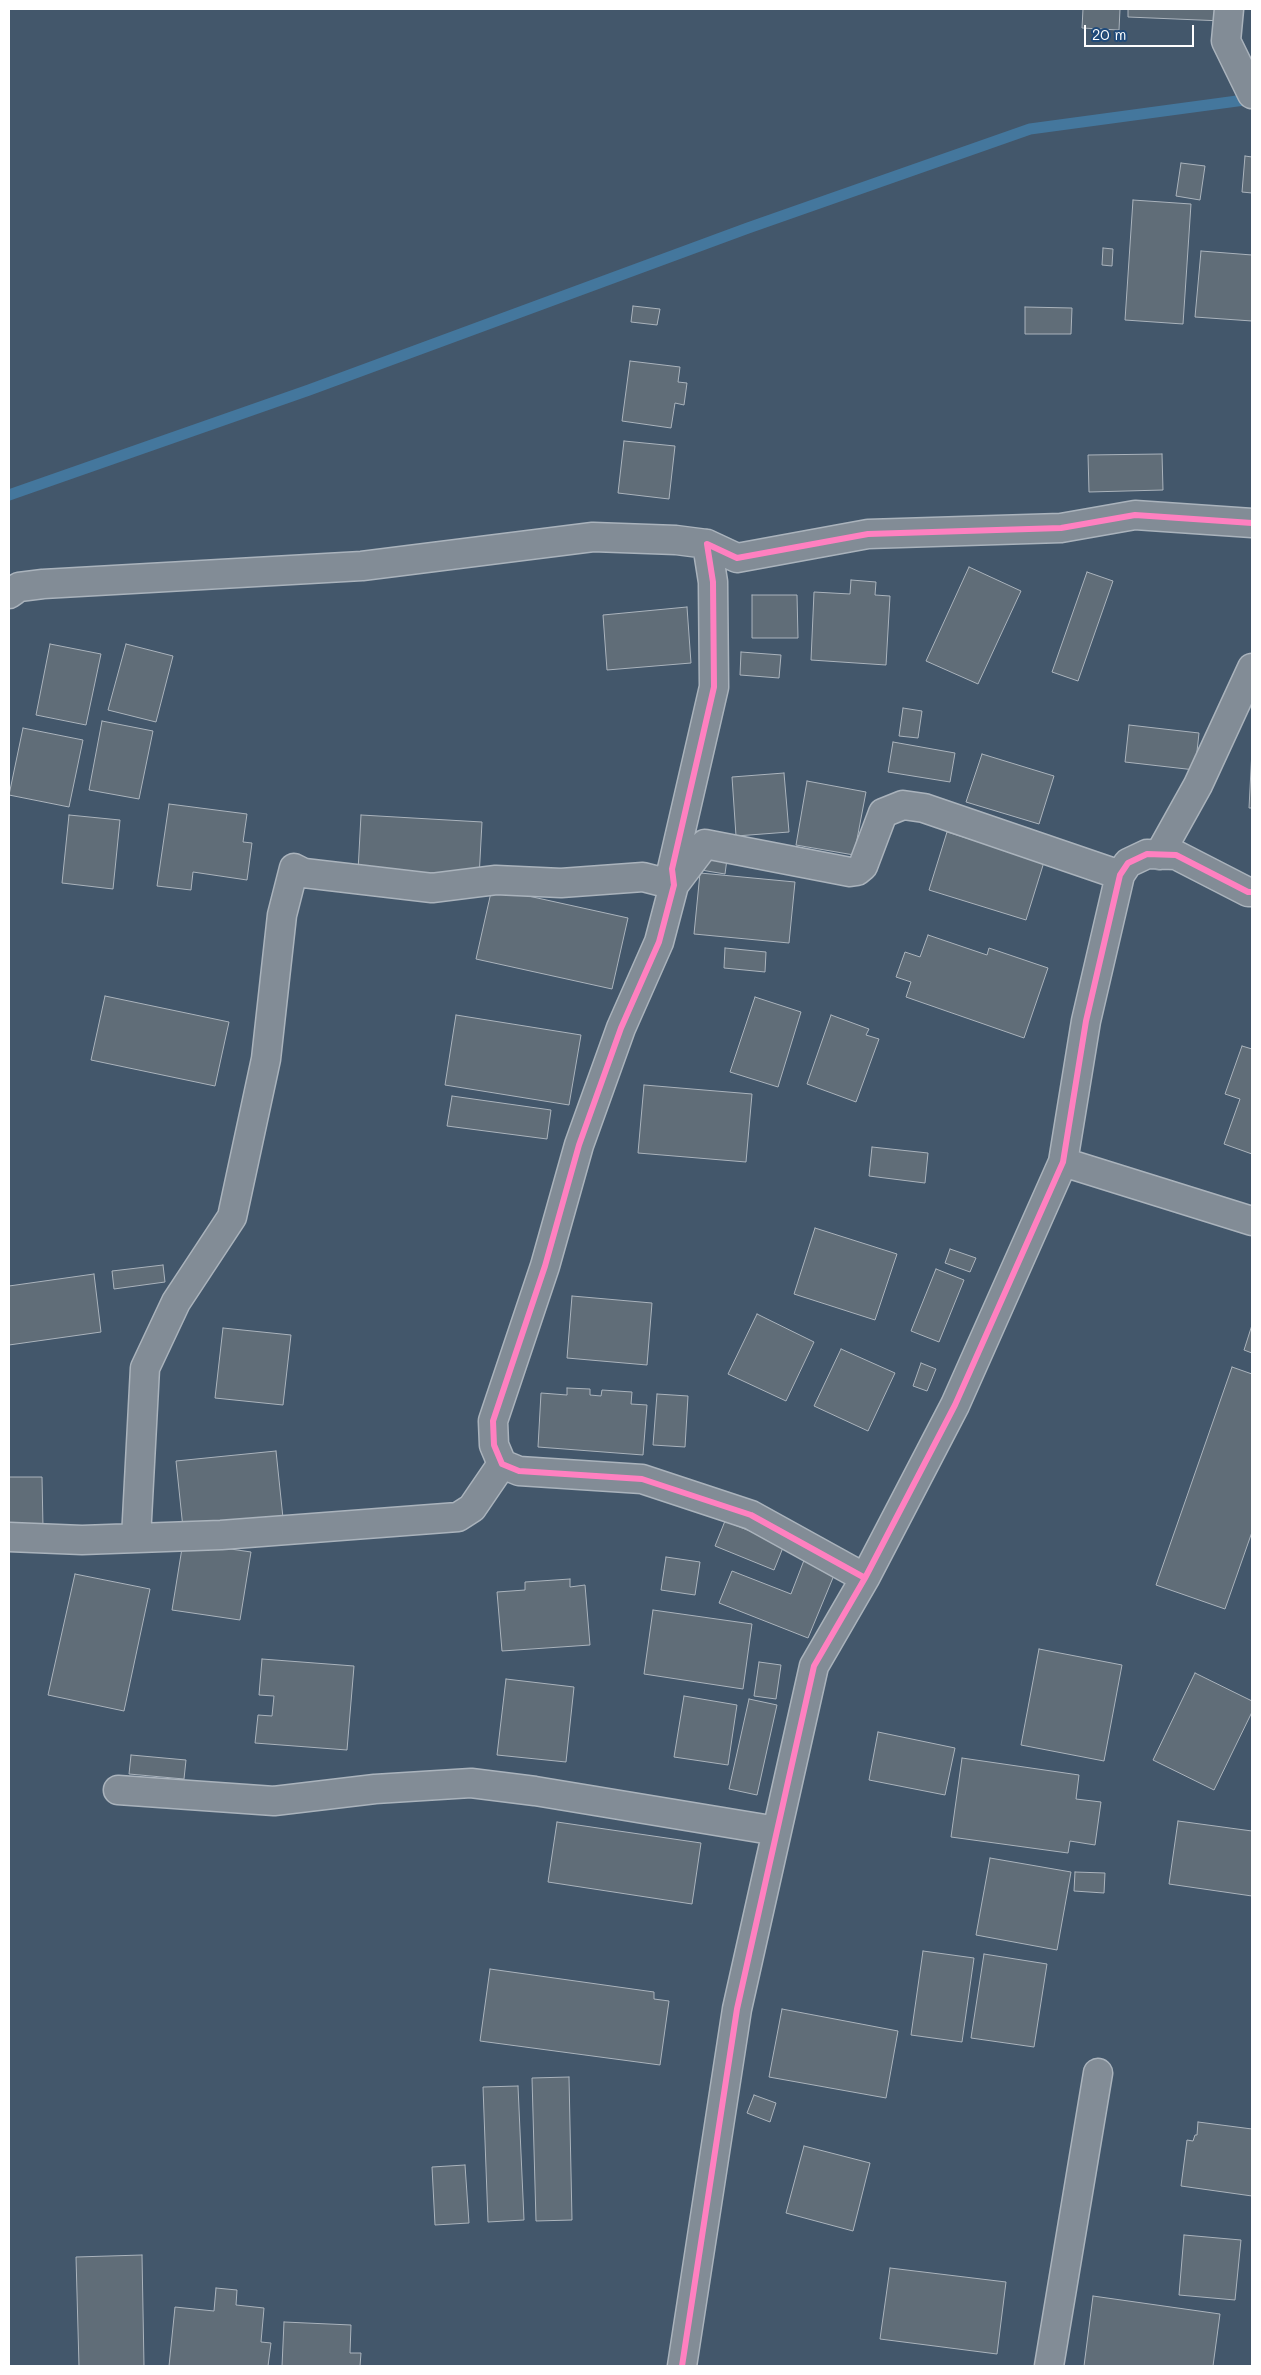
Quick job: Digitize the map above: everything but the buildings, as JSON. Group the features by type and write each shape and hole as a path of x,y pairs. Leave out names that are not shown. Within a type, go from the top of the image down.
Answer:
{"street":[{"path":"1229,9 1226,41 1252,94"},
{"path":"9,594 19,587 43,584 362,566 593,537 676,540 707,544 737,558 868,534 1061,528 1135,515 1252,523"},
{"path":"674,885 672,869 714,687 713,582 707,544"},
{"path":"1159,854 1198,786 1252,668"},
{"path":"865,1578 751,1515 642,1480 519,1471 502,1464 494,1445 493,1421 545,1266 579,1145 620,1028 658,942 674,885 705,844 850,872 857,871 863,866 883,813 903,805 924,808 1120,875"},
{"path":"682,2366 737,2009 814,1666 865,1578 956,1405 1063,1162 1086,1020 1120,875 1128,863 1147,854 1176,856 1252,892"},
{"path":"136,1538 145,1368 176,1302 232,1217 266,1059 282,915 294,868 304,873 432,888 496,880 561,883 643,877 674,885"},
{"path":"1063,1162 1252,1221"},
{"path":"9,1537 82,1540 221,1535 458,1517 472,1508 502,1464"},
{"path":"118,1790 274,1801 375,1789 471,1783 535,1790 777,1831"},
{"path":"1049,2366 1098,2073"}],"waterway":[{"path":"9,495 309,390 748,228 1030,129 1252,99"}],"cycle path":[{"path":"865,1578 751,1515 642,1479 519,1471 502,1464 494,1445 493,1421 545,1266 579,1145 621,1028 659,942 674,885 672,869 714,687 713,582 707,544 737,558 868,534 1061,528 1135,515 1252,523"},
{"path":"682,2366 737,2009 814,1666 865,1578 955,1405 1063,1162 1086,1021 1120,875 1128,863 1147,854 1176,855 1248,892 1252,892"}]}
